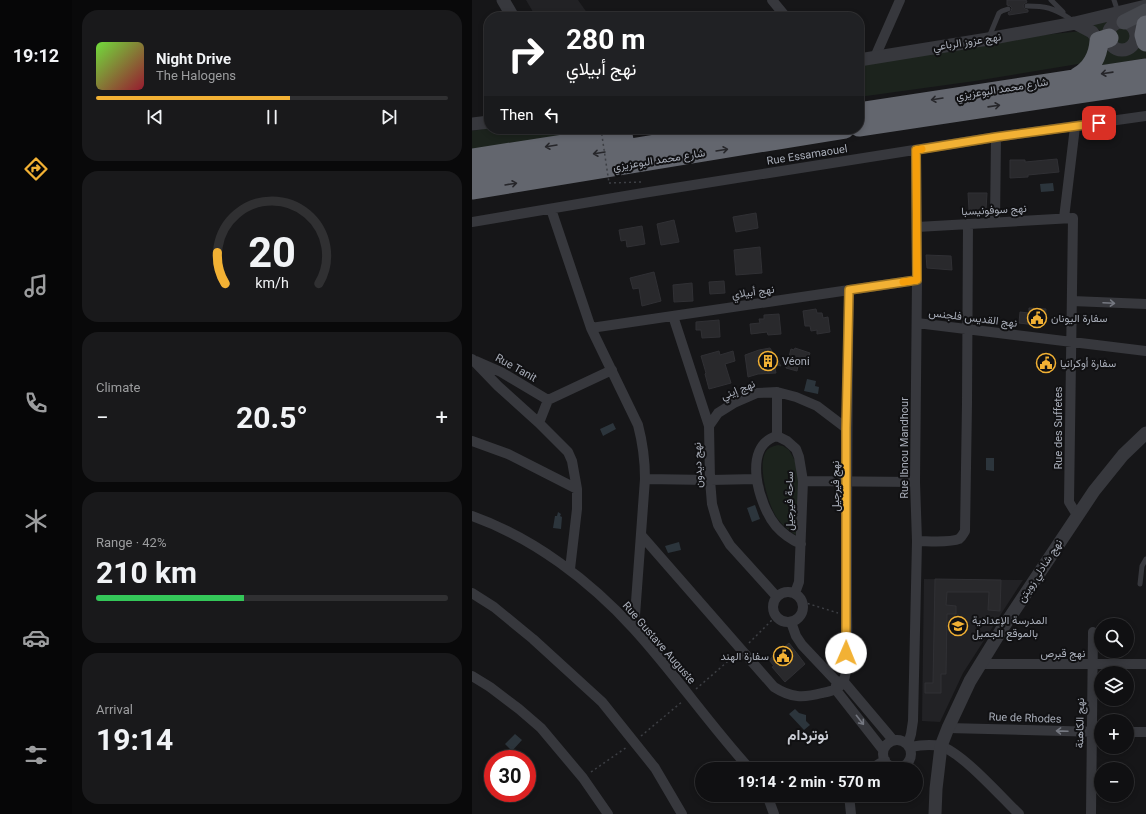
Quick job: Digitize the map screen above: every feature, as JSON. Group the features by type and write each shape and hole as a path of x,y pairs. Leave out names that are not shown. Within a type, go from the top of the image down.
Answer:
{"highway":[{"path":"1077,78 1092,65 1097,53 1126,31"},
{"name":"شارع محمد البوعزيزي","path":"864,111 1146,68"},
{"name":"شارع محمد البوعزيزي","path":"864,126 1124,86 1146,84"},
{"path":"1124,86 1146,89"},
{"name":"شارع محمد البوعزيزي","path":"472,174 716,134"},
{"name":"شارع محمد البوعزيزي","path":"472,196 481,189 815,134"},
{"path":"472,158 608,139 625,138 659,143"}],"main road":[{"path":"1126,31 1146,11"}],"street":[{"path":"504,0 510,12"},
{"path":"772,0 782,12"},
{"path":"875,57 900,0"},
{"name":"نهج عزوز الرباعي","path":"864,59 988,39 1076,21 1126,31 1146,6"},
{"path":"1076,21 1092,32 1126,31"},
{"name":"Rue Essamaouel","path":"472,222 996,137 1146,116"},
{"path":"472,124 484,123"},
{"name":"Rue des Suffetes","path":"1075,127 1069,218 1072,301 1069,502 1077,515"},
{"path":"995,222 996,137"},
{"name":"Rue Ibnou Mandhour","path":"909,745 913,721 918,541 915,482 917,323 916,150"},
{"path":"551,209 591,328 638,425 644,452 645,479 642,536 634,629"},
{"name":"نهج سوفونيسبا","path":"917,227 1069,218"},
{"path":"918,541 959,539 963,536 965,531 968,224"},
{"name":"نهج أبيلاي","path":"591,328 917,280"},
{"name":"نهج فيرجيل","path":"838,684 846,675 846,428 849,290"},
{"path":"1072,301 1146,304"},
{"name":"نهج ديدون","path":"673,316 710,426 710,480 712,504 718,525 730,545 777,597"},
{"name":"نهج القديس فلجنس","path":"917,323 1146,351"},
{"path":"472,359 568,452 572,461 577,489 576,515 570,570"},
{"name":"Rue Tanit","path":"472,359 501,372 548,400"},
{"path":"539,423 548,400 612,370"},
{"path":"777,392 777,436"},
{"name":"نهج إيني","path":"710,426 718,413 734,403 757,393 777,392 796,397 818,406 846,428"},
{"name":"نهج شادلي زويتن","path":"935,814 936,789 941,746 961,698 980,664 1077,515 1123,455 1146,433"},
{"name":"ساحة فيرجيل","path":"795,593 799,582 802,544 803,481 800,457 796,449 787,441 777,436 770,438 761,446 757,454 756,479 768,513 776,526 787,536 802,544"},
{"path":"472,441 508,454 577,489"},
{"path":"645,479 756,479"},
{"path":"803,481 915,482"},
{"name":"Rue Gustave Auguste","path":"472,516 514,534 570,570 598,594 634,629 723,739 744,762"},
{"path":"642,536 774,687 791,696 805,697 838,684"},
{"path":"785,592 795,593 803,602 803,613 800,617 791,622 783,621 776,616 773,606 777,597 785,592"},
{"path":"472,593 494,607 511,621 602,702 655,768 682,814"},
{"path":"791,622 796,636 802,645 893,740"},
{"name":"نهج الكاهنة","path":"1093,632 1095,714"},
{"name":"نهج قبرص","path":"980,664 1146,664"},
{"path":"472,676 490,687 519,709 540,728 583,778 608,814"},
{"path":"838,684 884,755 887,764 895,768 904,766 912,756 909,745"},
{"name":"Rue de Rhodes","path":"948,728 1094,732"},
{"path":"1134,732 1146,732"},
{"path":"878,762 884,755 889,742 893,740 898,740 909,745 925,744 941,746 952,751 964,760 1019,814"},
{"name":"نهج الكاهنة","path":"1091,814 1095,754"},
{"path":"770,802 774,814"},
{"path":"850,802 851,814"}],"lane":[{"path":"1051,0 1076,21"},
{"path":"1114,0 1126,31"},
{"path":"1028,6 1043,6 1054,9 1076,21"},
{"path":"988,39 1000,13 1008,9"},
{"path":"1140,584 1142,566 1146,559"}],"path":[{"path":"602,134 609,183 641,182"},
{"path":"803,602 847,616"}],"shaded area":[{"path":"526,0 578,0 586,12 533,12"},
{"path":"1146,10 1146,58 1094,67 1102,32 1090,23"},
{"path":"1082,31 1093,37 1084,63 975,81 864,96 864,63 994,40"},
{"path":"484,129 484,134 582,134 472,150 472,131"},
{"path":"1053,183 1054,191 1041,192 1040,184"},
{"path":"807,379 816,381 815,386 819,387 818,394 804,391"},
{"path":"613,423 616,429 603,436 600,429"},
{"path":"778,445 789,450 798,466 798,536 792,533 777,518 770,504 764,484 764,456 768,449"},
{"path":"986,458 994,458 994,471 986,470"},
{"path":"755,505 760,519 752,522 747,508"},
{"path":"558,512 562,517 561,529 553,528 555,516 557,516"},
{"path":"679,542 681,550 668,553 665,546"},
{"name":"المدرسة الإعدادية بالموقع الجميل","path":"924,579 1023,580 963,673 940,722 922,721"},
{"path":"795,709 799,713 806,715 806,721 810,725 804,730 789,714"},
{"path":"515,734 522,740 513,750 505,744"}],"building":[{"path":"1007,0 1026,0 1027,2 1023,6 1028,10 1028,12 1009,15 1008,13 1012,8 1007,5"},
{"path":"1057,159 1059,172 1010,178 1010,160 1025,160 1025,162"},
{"path":"968,193 987,193 986,210 969,210"},
{"path":"756,213 758,228 736,232 733,217"},
{"path":"674,220 679,242 661,245 657,224"},
{"path":"642,226 645,244 627,247 626,240 621,241 619,230"},
{"path":"760,247 762,273 736,275 734,250"},
{"path":"926,255 951,256 952,270 927,268"},
{"path":"654,272 661,301 642,306 639,288 633,289 630,278"},
{"path":"724,281 725,293 710,294 709,282"},
{"path":"692,283 693,301 674,302 673,285"},
{"path":"1029,308 1046,309 1045,322 1035,321 1035,325 1019,323 1020,312 1029,313"},
{"path":"816,309 817,313 822,313 823,318 828,317 830,332 817,334 817,330 811,331 810,326 805,326 803,311"},
{"path":"779,314 781,334 768,335 767,332 751,334 750,324 760,323 759,319 764,319 764,315"},
{"path":"719,320 720,337 702,338 701,330 696,330 696,322"},
{"path":"770,348 781,366 774,364 776,373 758,374 748,377 745,355"},
{"path":"795,348 810,353 806,364 803,363 802,367 798,366 797,371 786,368 791,349 794,350"},
{"path":"719,351 720,355 733,351 735,361 725,364 731,383 709,389 701,356"},
{"path":"935,579 1001,580 1000,611 988,610 989,592 947,592 946,605 956,606 956,614 947,614 946,674 941,674 941,693 925,693 925,683 933,683"},
{"path":"789,643 805,664 785,682 772,667 774,666 769,660"}],"slow traffic":[{"path":"903,282 917,280 916,150 922,149"}],"place":[{"name":"سفارة اليونان","path":"1037,318"},
{"name":"Véoni","path":"768,361"},
{"name":"سفارة أوكرانيا","path":"1046,363"},
{"name":"المدرسة الإعدادية بالموقع الجميل","path":"958,626"},
{"name":"سفارة الهند","path":"783,656"}],"district":[{"name":"نوتردام","path":"808,735"}],"route":[{"path":"846,653 846,428 849,290 917,280 916,150 1099,123"}]}
